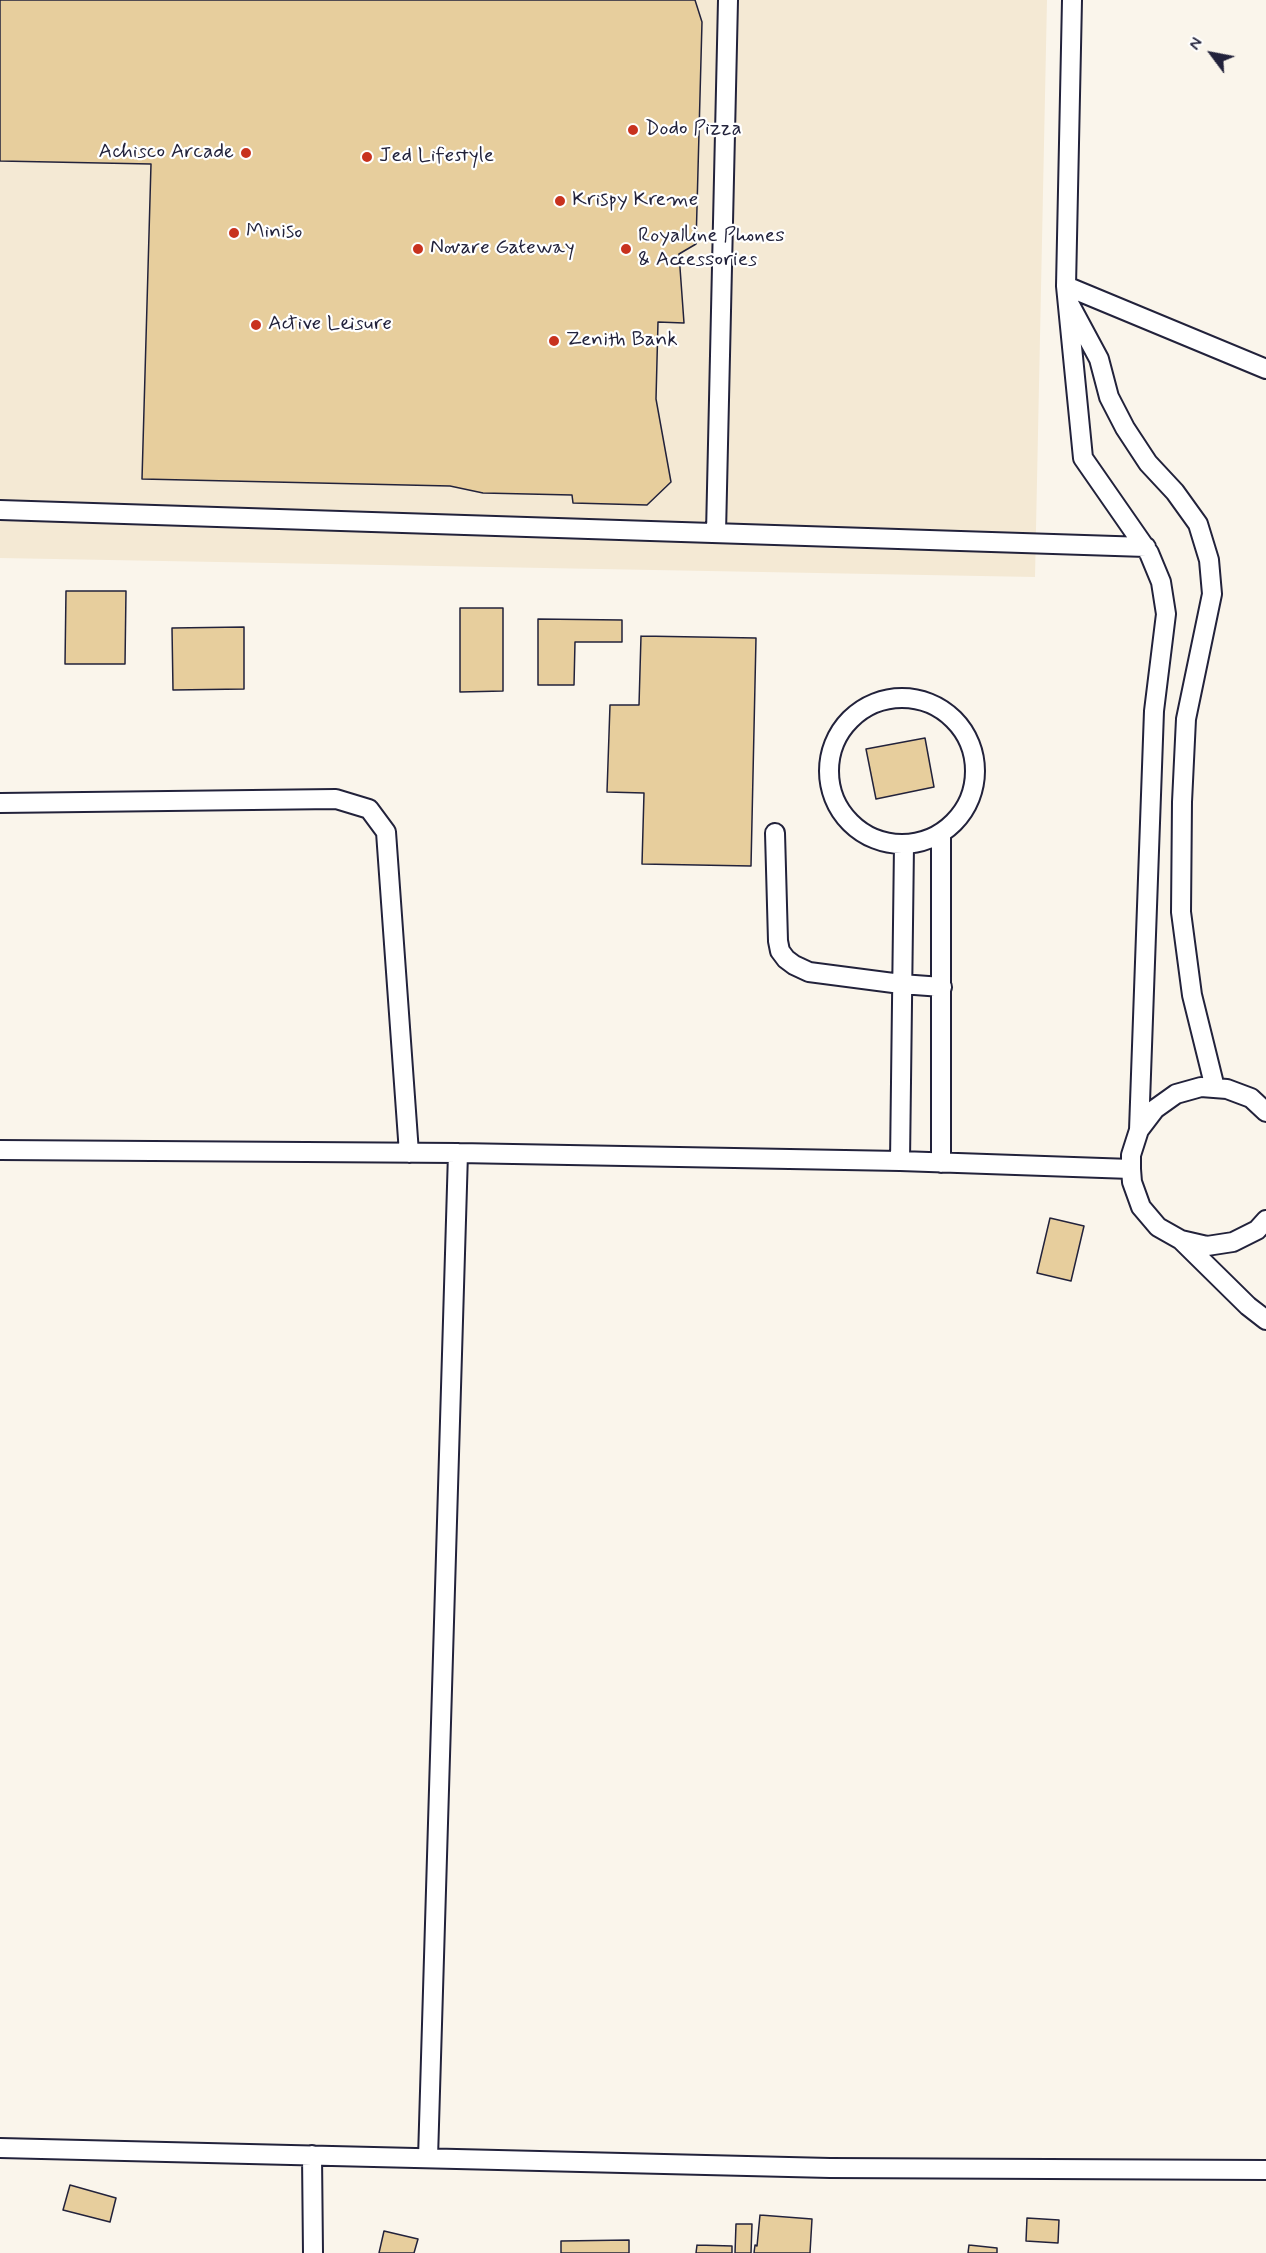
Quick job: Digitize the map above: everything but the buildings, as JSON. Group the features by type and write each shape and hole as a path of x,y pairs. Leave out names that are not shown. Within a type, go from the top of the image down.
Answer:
{"lane":[{"path":"716,533 728,0"},
{"path":"1072,0 1066,292 1083,458 1146,547 1161,582 1166,614 1154,711 1139,1130 1131,1155 1132,1182 1142,1207 1158,1227 1181,1240 1248,1306 1266,1320"},
{"path":"1066,292 1266,369"},
{"path":"1066,292 1099,359 1109,397 1125,428 1148,463 1175,492 1198,524 1209,560 1212,594 1186,719 1182,802 1181,912 1192,995 1215,1088"},
{"path":"0,510 1146,547"},
{"path":"893,697 918,699 941,708 960,724 972,746 976,771 972,795 960,817 941,834 904,845 880,841 857,830 841,812 831,789 829,764 835,740 849,719 870,705 893,697"},
{"path":"0,802 336,799 369,809 386,832 409,1153"},
{"path":"775,833 778,941 780,951 786,959 809,972 942,987"},
{"path":"941,834 942,1163"},
{"path":"900,1161 904,845"},
{"path":"1139,1130 1155,1109 1176,1094 1201,1087 1227,1089 1251,1098 1266,1112"},
{"path":"0,1150 458,1153 900,1161 1131,1169"},
{"path":"428,2158 458,1153"},
{"path":"1181,1240 1207,1246 1233,1242 1257,1230 1266,1220"},
{"path":"0,2148 830,2168 1266,2170"},
{"path":"312,2155 313,2253"}],"shaded area":[{"path":"0,0 1047,0 1035,577 0,558"}],"place":[{"name":"Dodo Pizza","path":"633,130"},
{"name":"Achisco Arcade","path":"246,153"},
{"name":"Jed Lifestyle","path":"367,157"},
{"name":"Krispy Kreme","path":"560,201"},
{"name":"Miniso","path":"234,233"},
{"name":"Novare Gateway","path":"418,249"},
{"name":"Royalline Phones & Accessories","path":"626,249"},
{"name":"Active Leisure","path":"256,325"},
{"name":"Zenith Bank","path":"554,341"}]}
